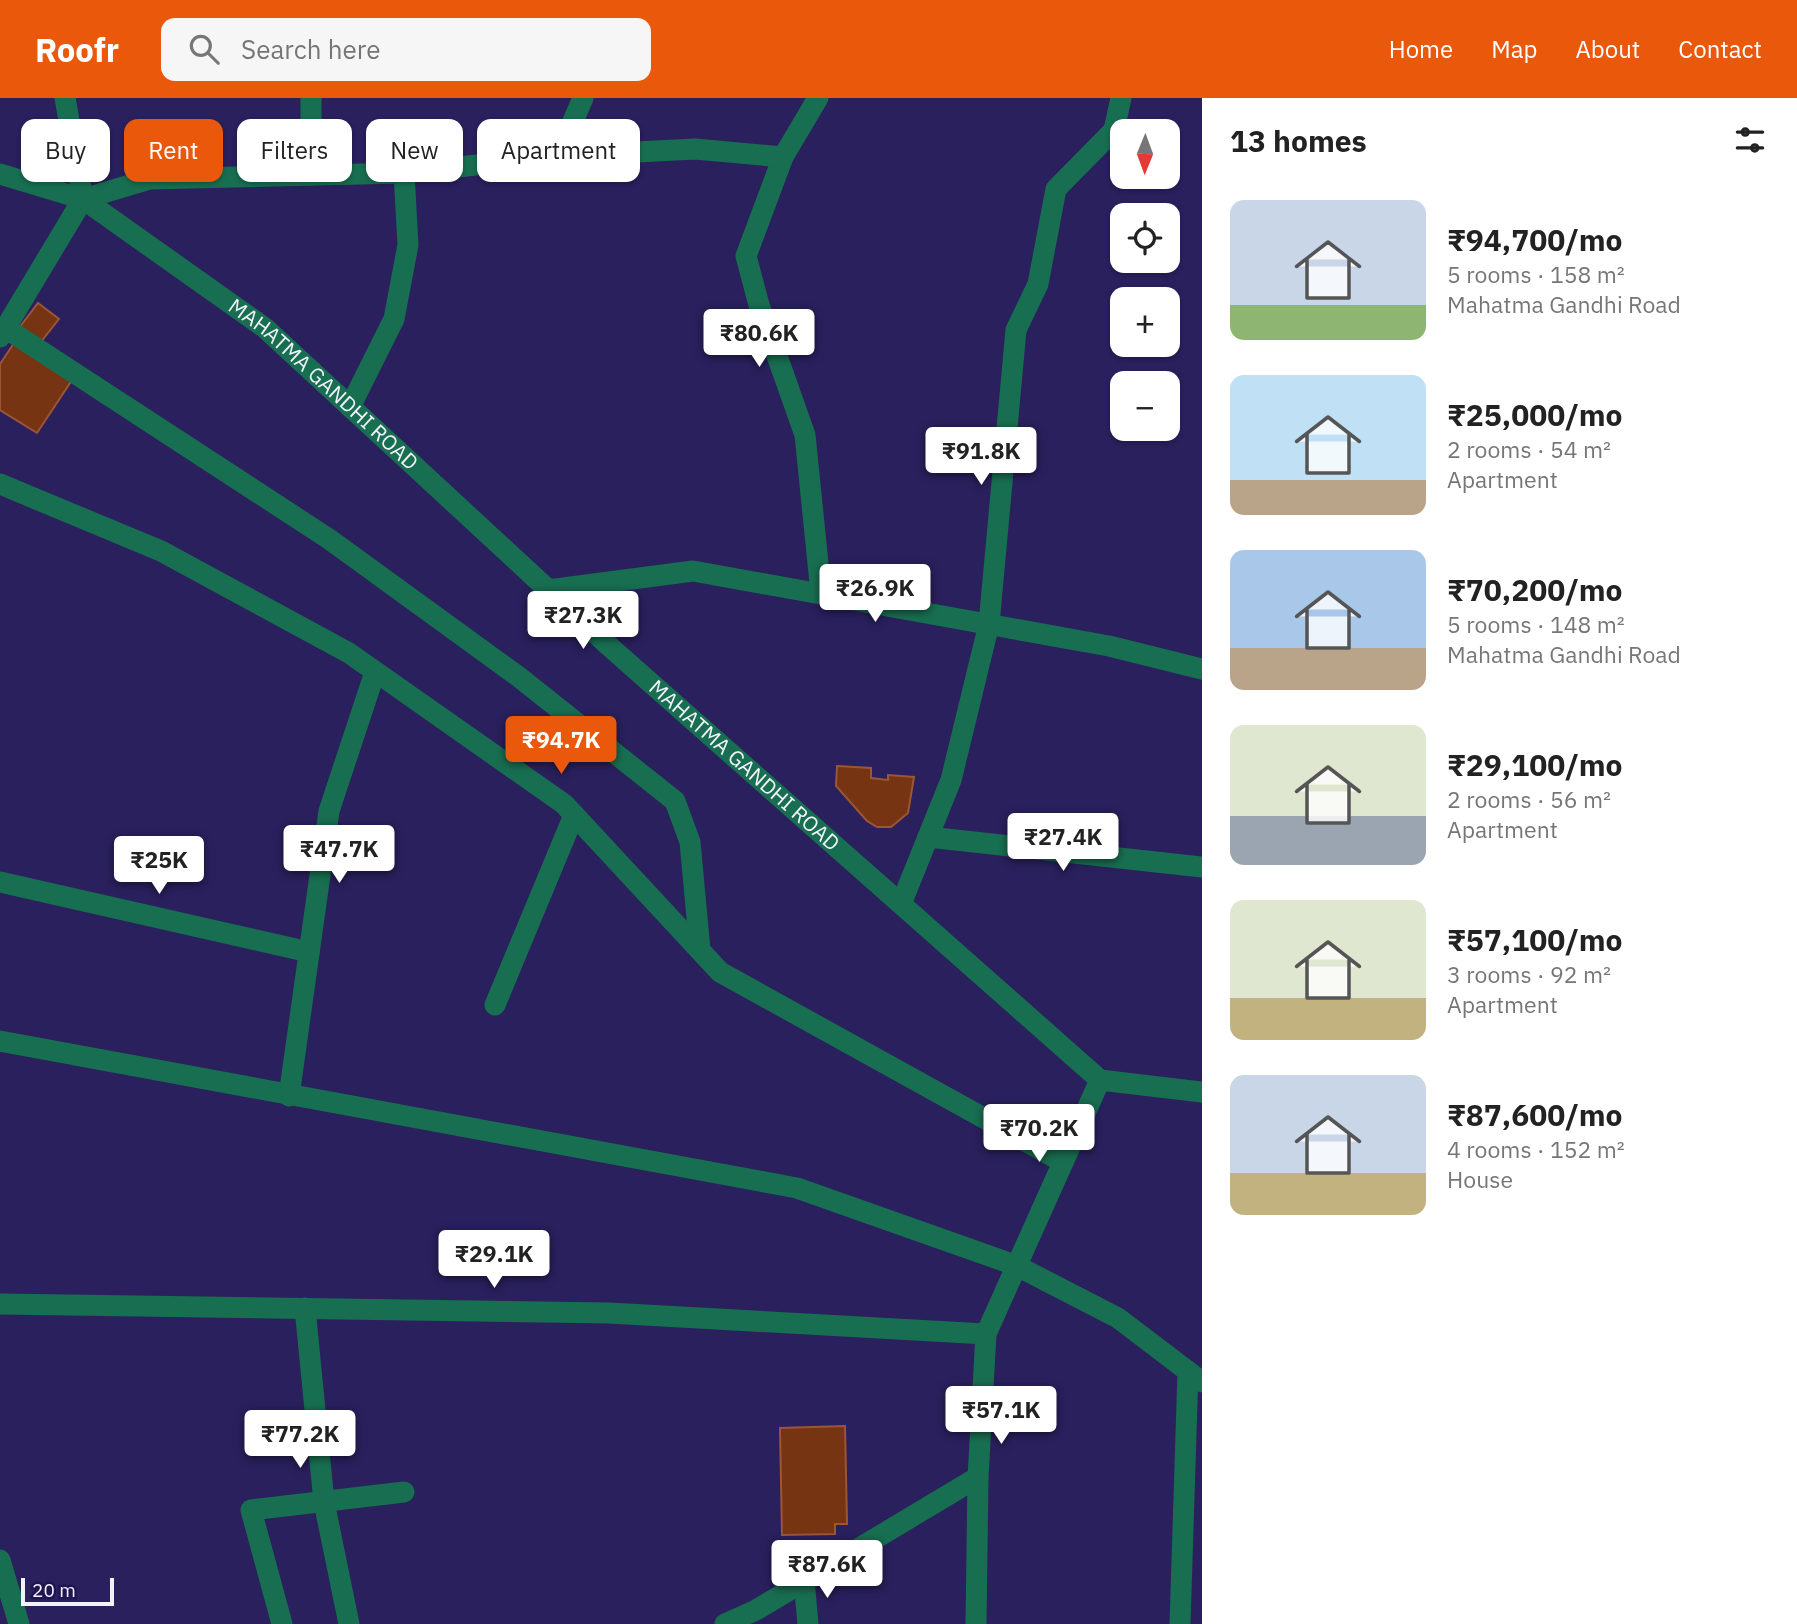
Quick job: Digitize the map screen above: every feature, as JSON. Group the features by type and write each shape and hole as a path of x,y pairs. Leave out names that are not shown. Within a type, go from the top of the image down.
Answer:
{"street":[{"path":"65,98 83,199 2,332 194,448 329,539 519,677 675,801 690,842 700,950"},
{"path":"311,98 311,119"},
{"path":"574,119 583,98"},
{"path":"818,98 783,157 746,256 759,305 805,435 821,593"},
{"path":"901,904 951,780 989,624 1016,330 1038,284 1056,189 1114,130 1121,98"},
{"path":"640,152 695,149 783,157"},
{"path":"0,174 83,199 150,179 237,177"},
{"path":"350,407 394,319 408,245 404,182"},
{"name":"MAHATMA GANDHI ROAD","path":"83,199 265,328 548,590 1100,1080"},
{"path":"0,484 161,551 349,653 565,804 720,972 1063,1161"},
{"path":"548,590 693,571 1109,646 1202,669"},
{"path":"289,1096 329,811 375,672"},
{"path":"495,1005 574,815"},
{"path":"928,838 1202,867"},
{"path":"0,881 309,952"},
{"path":"0,1041 797,1188 1015,1265 1118,1318 1195,1376 1180,1624"},
{"path":"976,1624 978,1477 986,1334 1015,1265 1100,1080 1202,1092"},
{"path":"0,1304 609,1313 986,1334"},
{"path":"305,1308 324,1502 349,1624"},
{"path":"725,1624 978,1477"},
{"path":"282,1624 251,1510 404,1492"},
{"path":"0,1560 19,1624"},
{"path":"804,1580 808,1624"}],"building":[{"path":"38,303 59,319 40,343 19,328"},
{"path":"16,340 74,377 37,433 0,410 0,364"},
{"path":"837,766 871,768 871,778 888,780 888,775 914,777 908,813 891,827 877,827 867,821 836,786"},
{"path":"845,1426 847,1524 835,1524 835,1534 782,1535 780,1428"}]}
